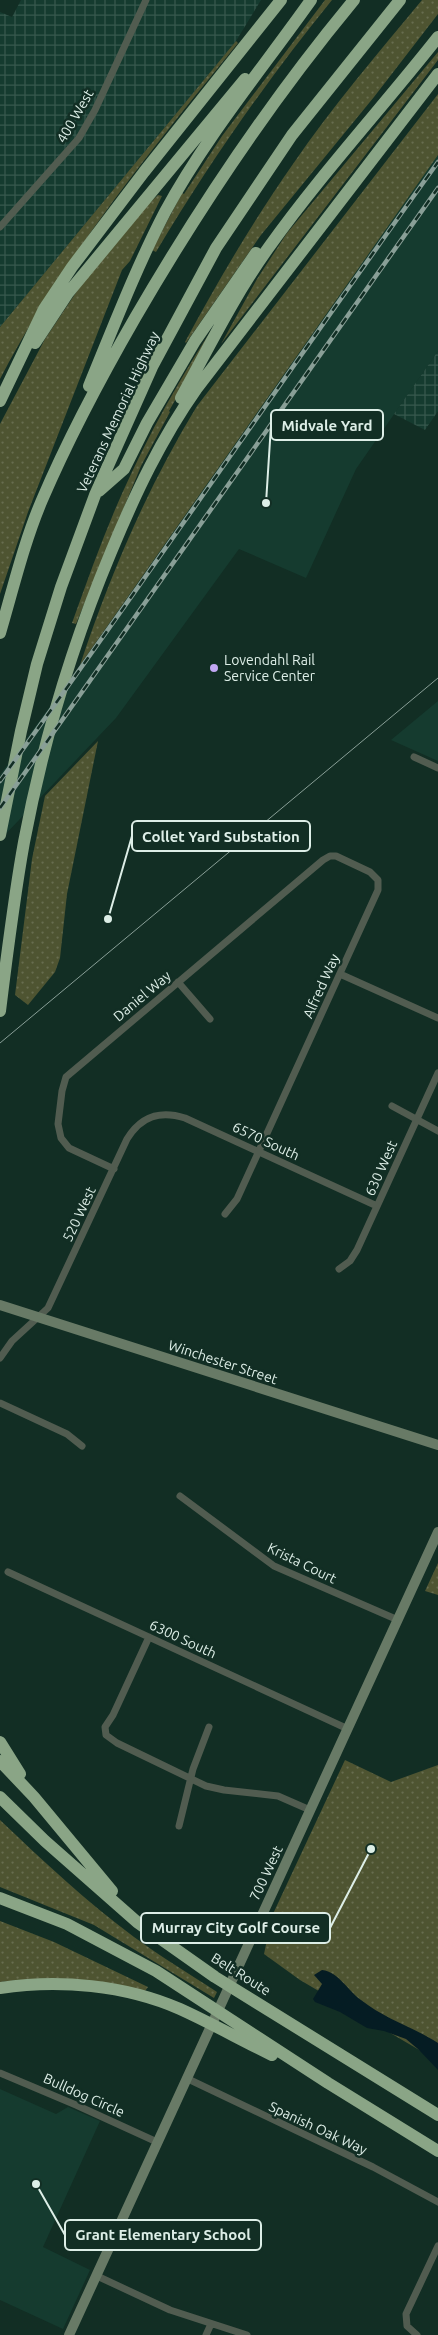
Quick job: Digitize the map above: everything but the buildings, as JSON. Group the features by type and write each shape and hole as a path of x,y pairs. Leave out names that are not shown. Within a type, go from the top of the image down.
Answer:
{"highway":[{"path":"0,401 44,309 72,267 144,172 281,0"},
{"path":"7,385 68,293 311,0"},
{"path":"42,502 114,324 166,211 192,168 311,0"},
{"name":"Veterans Memorial Highway","path":"0,633 42,502 83,411 164,267 206,200 323,37 354,0"},
{"name":"Veterans Memorial Highway","path":"0,835 30,696 61,587 95,495 152,367 216,248 292,135 400,0"},
{"path":"0,1011 24,842 46,745 62,688 88,610 125,517 178,403 248,280 268,249 322,176 438,37"},
{"path":"150,463 197,388 438,74"},
{"path":"95,495 124,469 147,423 195,340 240,274 284,216 322,176"},
{"path":"0,1742 34,1797"},
{"path":"0,1760 34,1797 137,1922"},
{"name":"Belt Route","path":"0,1797 45,1841 137,1922 215,1976 438,2115"},
{"path":"0,1898 66,1924 156,1971 328,2083 438,2151"},
{"path":"0,1988 42,1984 89,1985 143,1996 179,2008 328,2083"}],"main road":[{"name":"Winchester Street","path":"0,1305 438,1445"},
{"name":"700 West","path":"69,2335 438,1532"}],"street":[{"name":"400 West","path":"0,227 79,138 95,110 146,0"},
{"path":"414,757 438,768"},
{"name":"Alfred Way","path":"225,1214 236,1199 377,894 379,883 377,878 370,872 338,857 330,856"},
{"name":"Daniel Way","path":"114,1169 69,1148 61,1138 58,1124 64,1082 73,1070 330,856"},
{"path":"340,974 438,1018"},
{"path":"178,982 210,1019"},
{"name":"630 West","path":"340,1269 350,1261 358,1250 438,1073"},
{"path":"392,1106 438,1131"},
{"name":"6570 South","path":"142,1121 154,1115 172,1114 377,1206"},
{"name":"520 West","path":"0,1358 12,1341 48,1308 133,1129 142,1121"},
{"path":"0,1403 67,1434 82,1446"},
{"name":"Krista Court","path":"180,1496 274,1566 398,1620"},
{"name":"6300 South","path":"8,1572 348,1729"},
{"path":"149,1637 113,1716 105,1727 106,1735 116,1743 190,1778 224,1790 278,1796 310,1810"},
{"path":"179,1826 190,1778 209,1727"},
{"name":"Bulldog Circle","path":"0,2073 84,2108 157,2142"},
{"name":"Spanish Oak Way","path":"186,2078 373,2167 438,2202"},
{"path":"418,2335 407,2326 406,2314 438,2246"},
{"path":"97,2276 170,2310 248,2335"},
{"path":"206,2335 211,2324"}],"shaded area":[{"path":"21,0 261,0 236,41 0,327 0,12 12,17"},
{"path":"325,0 332,0 240,123 197,186 156,252 152,250 182,193 184,194 222,136"},
{"path":"422,0 438,0 438,14 374,97 261,235 186,343 197,319 236,252 293,164 339,101"},
{"path":"236,41 238,43 141,164 80,247 25,334 0,379 0,327"},
{"path":"438,52 438,60 221,344 257,279 287,233"},
{"path":"438,94 438,155 80,665 104,598 131,532 162,468 197,406"},
{"path":"438,155 438,351 356,469 306,578 239,549 116,718 0,840 0,775 83,661"},
{"path":"158,195 162,196 130,261 122,270 28,512 0,594 0,424 45,339 79,288 143,209"},
{"path":"234,296 169,411 141,466 76,624 72,623 107,529 142,451 179,383"},
{"path":"438,351 438,411 425,430 394,414"},
{"path":"438,701 438,761 391,740"},
{"path":"98,741 67,894 60,958 55,972 28,1005 15,995 32,859 45,796"},
{"path":"438,1563 438,1595 425,1591"},
{"path":"345,1760 391,1782 438,1765 438,2061 300,1980 264,1954 272,1916"},
{"path":"0,1820 99,1910 155,1952 217,1992 214,1998 94,1925 0,1887"},
{"path":"0,1921 54,1942 148,1987 145,1991 89,1981 56,1979 0,1982"},
{"path":"0,2089 56,2114 68,2107 100,2121 43,2247 90,2270 63,2329 0,2300"}],"water":[{"path":"322,1970 333,1974 370,2007 438,2043 438,2070 406,2039 384,2031 367,2028 340,2012 315,2002 313,1999 322,1984 314,1975"}],"tram line":[{"path":"0,1043 438,678"}],"railway":[{"path":"0,781 438,162"},
{"path":"0,808 438,188"}],"place":[{"name":"Midvale Yard","path":"266,503"},
{"name":"Lovendahl Rail Service Center","path":"214,668"},
{"name":"Collet Yard Substation","path":"108,919"},
{"name":"Murray City Golf Course","path":"371,1849"},
{"name":"Grant Elementary School","path":"36,2184"}]}
